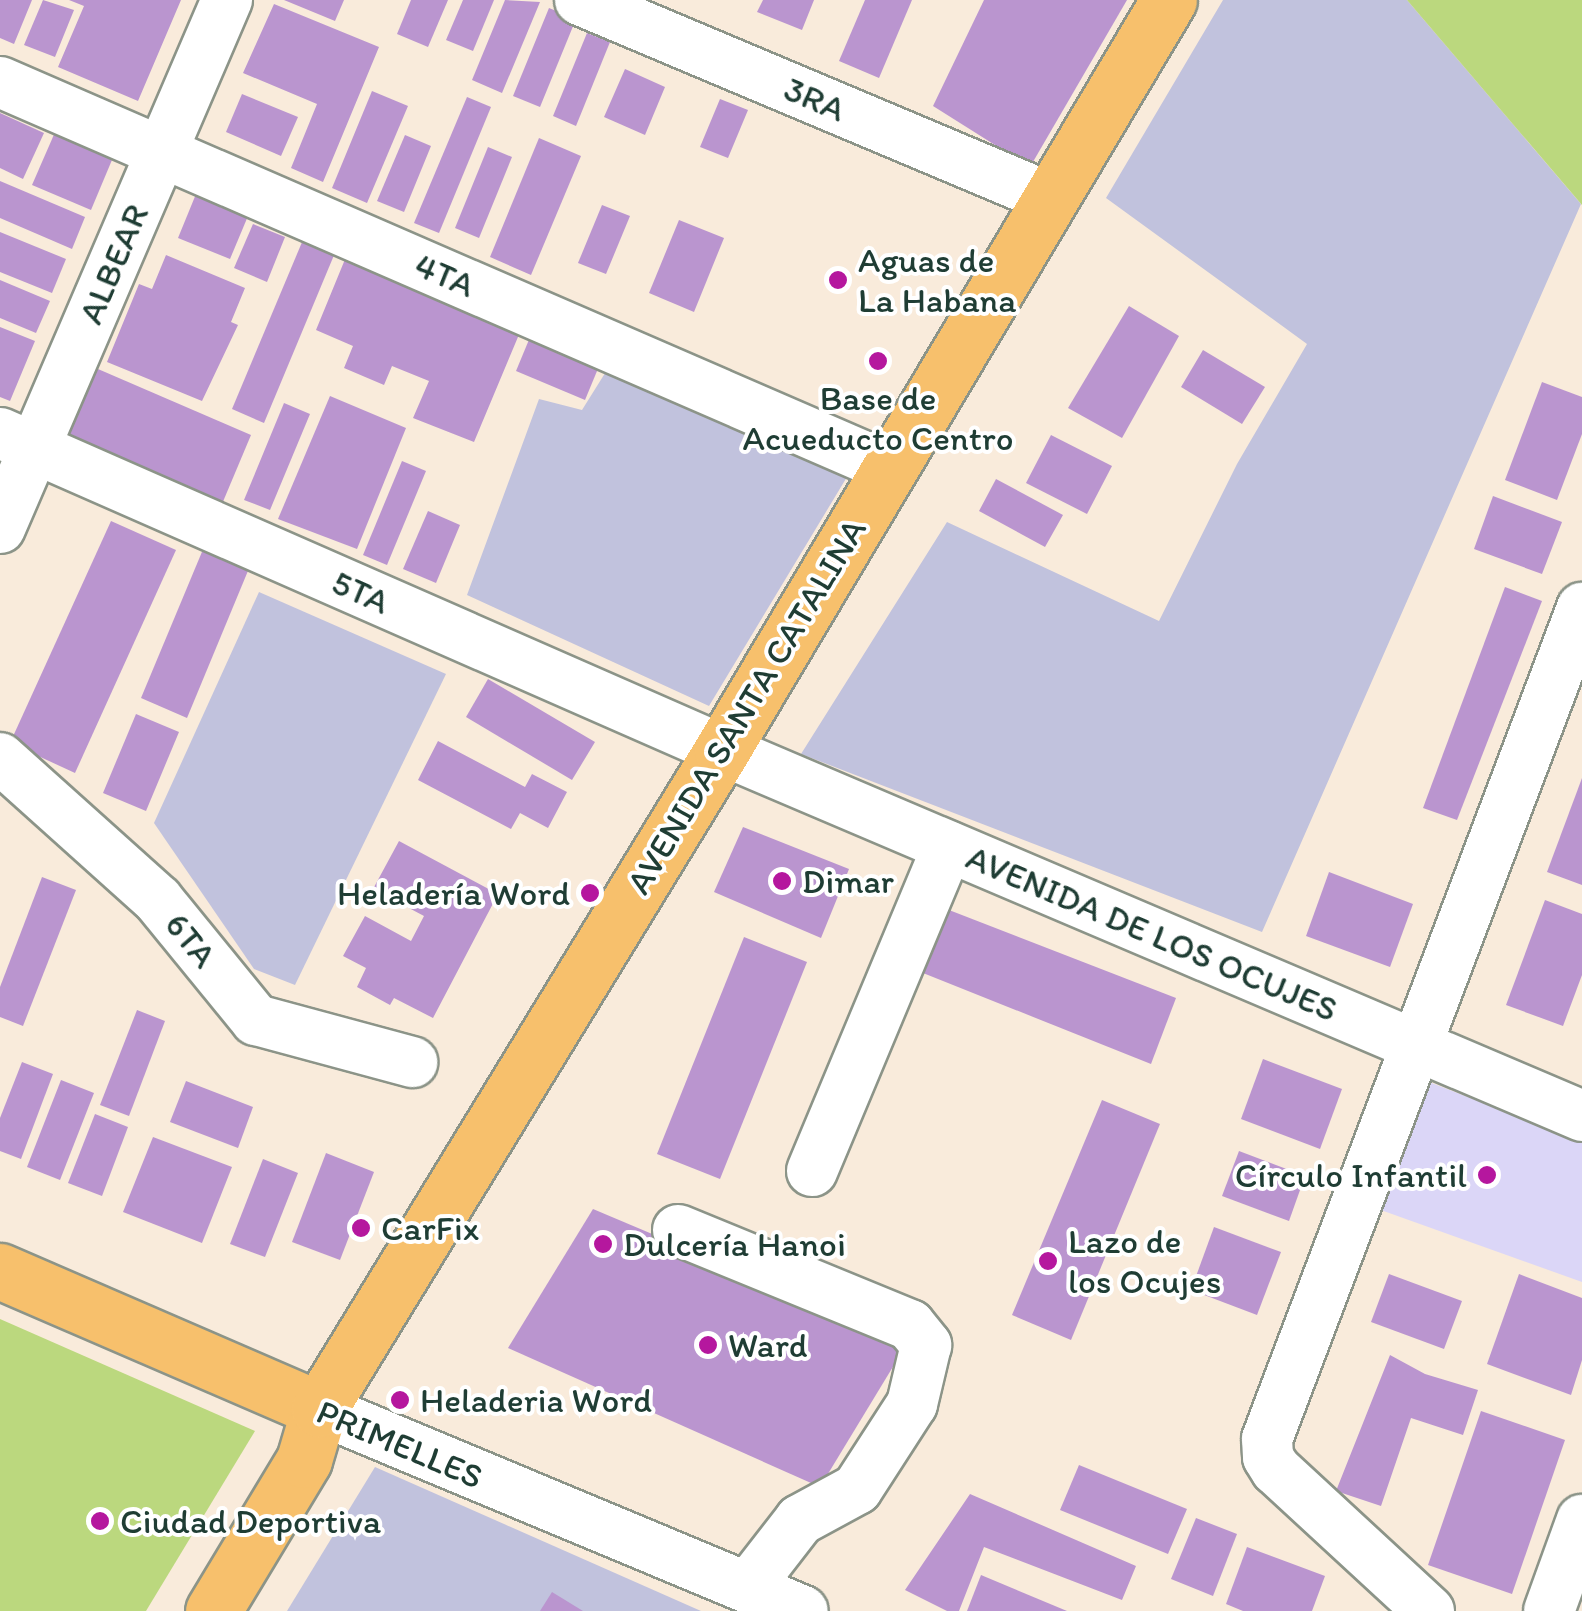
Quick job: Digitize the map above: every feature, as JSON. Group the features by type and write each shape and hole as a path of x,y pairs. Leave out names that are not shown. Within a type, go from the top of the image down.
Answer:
{"main road":[{"name":"AVENIDA SANTA CATALINA","path":"213,1611 304,1460 319,1409 722,750 1170,0"},
{"name":"PRIMELLES","path":"0,1270 319,1409"},
{"name":"AVENIDA SANTA CATALINA","path":"177,1611 276,1449 319,1409"}],"street":[{"name":"ALBEAR","path":"0,528 17,440 161,152 227,0"},
{"name":"3RA","path":"580,0 1050,198"},
{"name":"4TA","path":"0,82 890,468"},
{"name":"5TA","path":"17,440 722,750"},
{"path":"1429,1611 1276,1470 1268,1456 1267,1439 1582,608"},
{"name":"AVENIDA DE LOS OCUJES","path":"722,750 1582,1116"},
{"name":"6TA","path":"0,758 158,900 256,1020 412,1062"},
{"path":"812,1172 948,846"},
{"path":"678,1230 910,1325 926,1346 912,1404 856,1490 800,1520 748,1587"},
{"name":"PRIMELLES","path":"319,1409 803,1611"},
{"path":"1548,1611 1582,1520"}],"shaded area":[{"path":"1223,0 1407,0 1581,204 1262,932 801,754 947,522 1159,621 1237,464 1307,344 1106,198"},
{"path":"612,362 853,467 709,706 467,595 539,399 582,410"},
{"path":"259,592 446,674 295,985 254,969 154,823"},
{"name":"Círculo Infantil","path":"1429,1082 1582,1141 1582,1282 1378,1209"},
{"path":"375,1467 701,1611 287,1611"}],"green space":[{"path":"1407,0 1582,0 1582,205"},
{"name":"Ciudad Deportiva","path":"0,1319 255,1431 146,1611 0,1611"}],"building":[{"path":"0,0 32,0 14,44 0,38"},
{"path":"43,0 74,10 55,57 24,45"},
{"path":"69,0 181,0 138,101 58,67 84,6"},
{"path":"284,0 344,0 335,21"},
{"path":"411,0 448,0 428,47 397,34"},
{"path":"463,0 494,0 473,51 446,40"},
{"path":"505,0 540,2 502,93 472,80"},
{"path":"763,0 814,0 802,30 757,12"},
{"path":"865,0 912,0 879,78 839,61"},
{"path":"984,0 1127,0 1030,167 933,106"},
{"path":"274,4 379,47 323,182 291,168 317,104 243,73"},
{"path":"549,8 576,19 540,107 513,96"},
{"path":"587,33 610,42 576,126 553,116"},
{"path":"625,69 665,87 645,135 604,117"},
{"path":"372,91 408,106 367,203 332,188"},
{"path":"242,94 298,117 281,156 226,132"},
{"path":"467,97 491,107 439,233 414,223"},
{"path":"720,99 748,110 728,158 700,147"},
{"path":"0,113 44,133 23,179 0,168"},
{"path":"59,123 117,148 91,210 32,185"},
{"path":"405,135 431,146 404,212 377,201"},
{"path":"539,138 581,156 531,275 490,257"},
{"path":"488,147 512,157 479,238 455,228"},
{"path":"0,181 85,217 72,249 0,218"},
{"path":"196,194 248,216 230,259 178,238"},
{"path":"602,205 630,216 606,274 578,263"},
{"path":"679,220 724,238 694,312 649,293"},
{"path":"253,224 285,237 267,282 234,268"},
{"path":"0,232 66,259 52,293 0,272"},
{"path":"305,235 337,248 264,423 232,409"},
{"path":"348,252 523,325 474,442 413,418 429,381 392,366 384,385 344,368 353,346 316,330"},
{"path":"166,255 245,288 231,322 238,325 202,401 107,362 139,284 152,289"},
{"path":"0,280 50,301 36,333 0,318"},
{"path":"1129,306 1179,336 1122,438 1068,408"},
{"path":"0,327 35,341 10,401 0,397"},
{"path":"533,330 602,359 585,400 516,371"},
{"path":"1203,350 1265,387 1242,424 1181,387"},
{"path":"91,366 251,435 222,504 61,435"},
{"path":"1542,382 1582,397 1582,434 1557,500 1505,480"},
{"path":"330,396 406,428 357,549 278,519"},
{"path":"284,403 310,414 270,510 244,500"},
{"path":"1051,435 1112,466 1087,514 1026,483"},
{"path":"402,461 426,471 387,565 363,555"},
{"path":"996,479 1063,515 1045,547 979,511"},
{"path":"1493,496 1562,522 1542,574 1474,549"},
{"path":"428,511 460,525 436,583 403,569"},
{"path":"111,521 176,550 75,773 10,743"},
{"path":"204,547 250,566 187,718 141,698"},
{"path":"1505,587 1542,601 1457,820 1423,808"},
{"path":"488,679 595,742 572,780 466,717"},
{"path":"136,714 179,732 146,811 103,793"},
{"path":"438,741 525,787 532,774 567,792 548,828 520,813 511,829 418,780"},
{"path":"1582,778 1582,885 1547,872"},
{"name":"Dimar","path":"743,827 849,869 821,938 714,892"},
{"path":"399,841 498,894 433,1018 394,998 390,1005 357,987 366,968 343,956 365,916 411,941 424,916 373,889"},
{"path":"1329,872 1413,904 1390,967 1306,936"},
{"path":"42,877 76,890 23,1026 0,1017 0,987"},
{"path":"1545,900 1582,914 1582,975 1563,1026 1506,1005"},
{"path":"949,910 1176,998 1151,1064 923,973"},
{"path":"744,937 807,962 720,1179 657,1154"},
{"path":"137,1010 165,1021 129,1116 100,1105"},
{"path":"1263,1059 1342,1089 1320,1149 1241,1119"},
{"path":"22,1062 53,1074 21,1159 0,1151 0,1118"},
{"path":"61,1080 94,1093 60,1180 27,1167"},
{"path":"186,1081 253,1107 238,1148 170,1122"},
{"path":"1102,1100 1160,1124 1071,1340 1012,1315"},
{"path":"95,1114 128,1127 102,1196 68,1183"},
{"path":"153,1137 232,1167 202,1243 123,1212"},
{"path":"1239,1151 1305,1176 1289,1221 1222,1196"},
{"path":"326,1153 374,1172 340,1260 292,1242"},
{"path":"263,1159 298,1173 265,1257 230,1244"},
{"name":"Ward","path":"593,1209 908,1342 820,1487 508,1348"},
{"path":"1214,1227 1281,1252 1257,1315 1191,1290"},
{"path":"1389,1274 1462,1301 1444,1349 1371,1322"},
{"path":"1519,1274 1582,1298 1582,1360 1571,1395 1487,1364"},
{"path":"1390,1355 1425,1374 1478,1390 1463,1435 1411,1418 1381,1506 1336,1491"},
{"path":"1481,1411 1565,1440 1512,1594 1428,1565"},
{"path":"1079,1465 1187,1509 1168,1554 1060,1510"},
{"path":"970,1494 1136,1566 1122,1600 984,1547 959,1611 947,1611 905,1590"},
{"path":"1196,1518 1237,1534 1213,1596 1171,1579"},
{"path":"1247,1547 1325,1576 1312,1611 1243,1611 1226,1604"},
{"path":"981,1575 1067,1611 967,1611"},
{"path":"552,1592 583,1611 540,1611"}],"place":[{"name":"Aguas de La Habana","path":"838,280"},
{"name":"Base de Acueducto Centro","path":"878,361"},
{"name":"Dimar","path":"782,881"},
{"name":"Heladería Word","path":"590,893"},
{"name":"Círculo Infantil","path":"1487,1175"},
{"name":"CarFix","path":"361,1228"},
{"name":"Dulcería Hanoi","path":"603,1244"},
{"name":"Lazo de los Ocujes","path":"1048,1261"},
{"name":"Ward","path":"708,1345"},
{"name":"Heladeria Word","path":"400,1400"},
{"name":"Ciudad Deportiva","path":"100,1521"}]}
